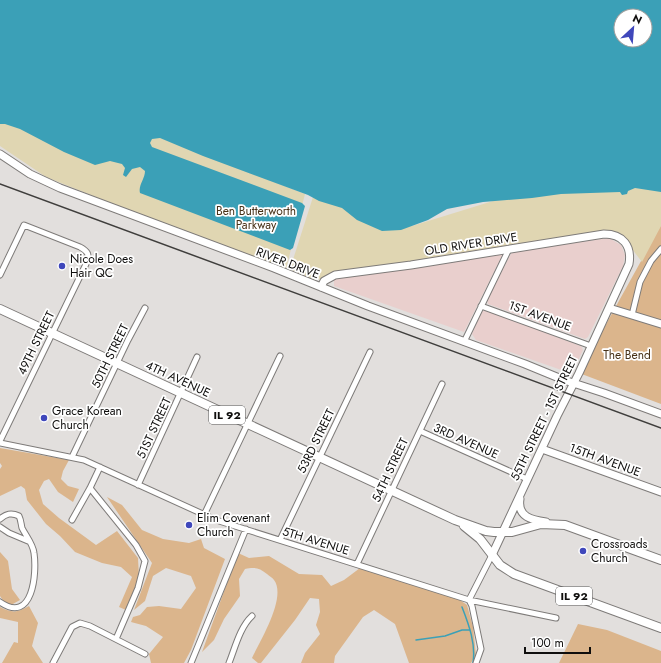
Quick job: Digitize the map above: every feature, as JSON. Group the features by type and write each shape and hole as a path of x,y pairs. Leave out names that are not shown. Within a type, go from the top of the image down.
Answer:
{"main road":[{"name":"4TH AVENUE","path":"0,309 455,520 486,531 502,532"},
{"name":"4TH AVENUE","path":"455,520 480,539 492,555"},
{"name":"IL 92","path":"502,532 512,532 550,523 565,525 661,560"},
{"name":"IL 92","path":"492,555 500,565 514,574 661,628"}],"street":[{"name":"RIVER DRIVE","path":"0,154 48,184 322,287 368,306 661,414"},
{"name":"49TH STREET","path":"0,276 24,225 80,247 87,252 88,255 87,262 0,442"},
{"name":"OLD RIVER DRIVE","path":"322,287 324,281 335,276 604,234 618,236 626,244"},
{"name":"55TH STREET - 1ST STREET","path":"469,600 574,383 629,264 630,251 626,244"},
{"path":"464,342 509,249"},
{"path":"632,315 640,282 650,260 661,249"},
{"name":"1ST AVENUE","path":"481,306 591,346"},
{"name":"50TH STREET","path":"72,457 116,364 145,308"},
{"path":"609,308 661,324"},
{"name":"53RD STREET","path":"280,540 370,352"},
{"path":"204,515 280,356"},
{"name":"51ST STREET","path":"138,485 197,357"},
{"name":"54TH STREET","path":"357,564 442,384"},
{"name":"3RD AVENUE","path":"420,431 527,479"},
{"name":"5TH AVENUE","path":"0,442 84,460 204,515 469,600 556,618"},
{"name":"15TH AVENUE","path":"542,449 661,492"},
{"path":"72,520 100,467"},
{"path":"90,488 136,545 145,561 138,588 116,639"},
{"path":"520,492 519,505 523,514 534,520 550,523"},
{"path":"0,519 13,513 19,516 28,541 34,552 32,593 26,602 18,608 8,607 0,602"},
{"path":"0,526 9,533 28,541"},
{"path":"191,663 246,529"},
{"path":"469,600 472,606 481,649 476,663"},
{"path":"229,663 240,636 248,620 252,616"},
{"path":"53,663 70,631 75,625 83,623 145,654"}],"shaded area":[{"path":"609,238 621,245 625,255 623,266 588,337 585,339 488,304 487,300 512,252"},
{"path":"503,254 464,332 334,286 334,279"},
{"path":"485,310 581,346 583,350 574,369 567,372 476,340 472,334 482,311"}],"green space":[{"name":"The Bend","path":"661,225 661,404 579,373"},
{"path":"0,448 69,460 63,471 61,479 68,486 79,489 73,502 58,492 49,479 44,481 39,490 43,504 59,518 96,545 117,531 138,558 139,577 126,610 119,607 132,577 121,567 102,563 75,552 46,524 27,500 25,489 21,486 0,496 0,469 2,466 0,463"},
{"path":"107,497 122,505 142,530 163,539 189,543 201,539 204,548 225,559 191,650 184,663 151,663 149,654 163,637 146,626 131,622 133,617 140,615 147,607 159,606 181,609 196,588 191,576 166,568 153,576 145,601 134,610 152,563"},
{"path":"0,552 8,561 12,589 20,600 11,605 4,602 0,596"},
{"path":"238,553 249,558 269,556 299,574 322,575 331,586 344,580 360,568 457,598 467,605 473,627 476,655 471,663 409,663 395,624 374,610 363,617 335,656 334,663 301,663 305,653 320,634 316,625 320,612 319,599 310,598 295,620 261,663 258,663 252,658 275,608 277,588 273,578 257,568 245,569 239,579 240,596 224,619 214,640 202,652"},
{"path":"29,606 38,623 32,646 43,663 2,663 14,642 18,643 18,622 0,618 0,607 14,611 21,610"},
{"path":"578,624 607,630 661,651 661,663 559,663"}],"sand":[{"name":"Ben Butterworth Parkway","path":"0,107 156,135 305,194 285,273 46,177 0,146"},
{"name":"Ben Butterworth Parkway","path":"635,188 661,190 661,226 642,262 632,249 613,233 567,237 315,280 290,269 313,197 336,201 412,226 516,194"}],"water":[{"path":"0,0 661,0 661,192 635,188 628,191 627,194 622,195 620,192 561,194 483,202 447,209 428,220 401,230 382,231 357,220 342,208 319,201 308,195 203,156 160,138 152,139 150,143 152,147 302,203 305,206 293,248 290,250 140,193 140,187 145,171 140,167 132,169 126,177 123,175 125,168 122,164 110,161 95,165 64,152 20,129 5,124 0,124"}],"waterway":[{"path":"462,607 473,642 473,663"},
{"path":"416,640 445,636 462,630 470,630"}],"railway":[{"path":"0,184 661,428"}],"place":[{"name":"Nicole Does Hair QC","path":"62,266"},
{"name":"Grace Korean Church","path":"44,418"},
{"name":"Elim Covenant Church","path":"189,525"},
{"name":"Crossroads Church","path":"583,551"}]}
